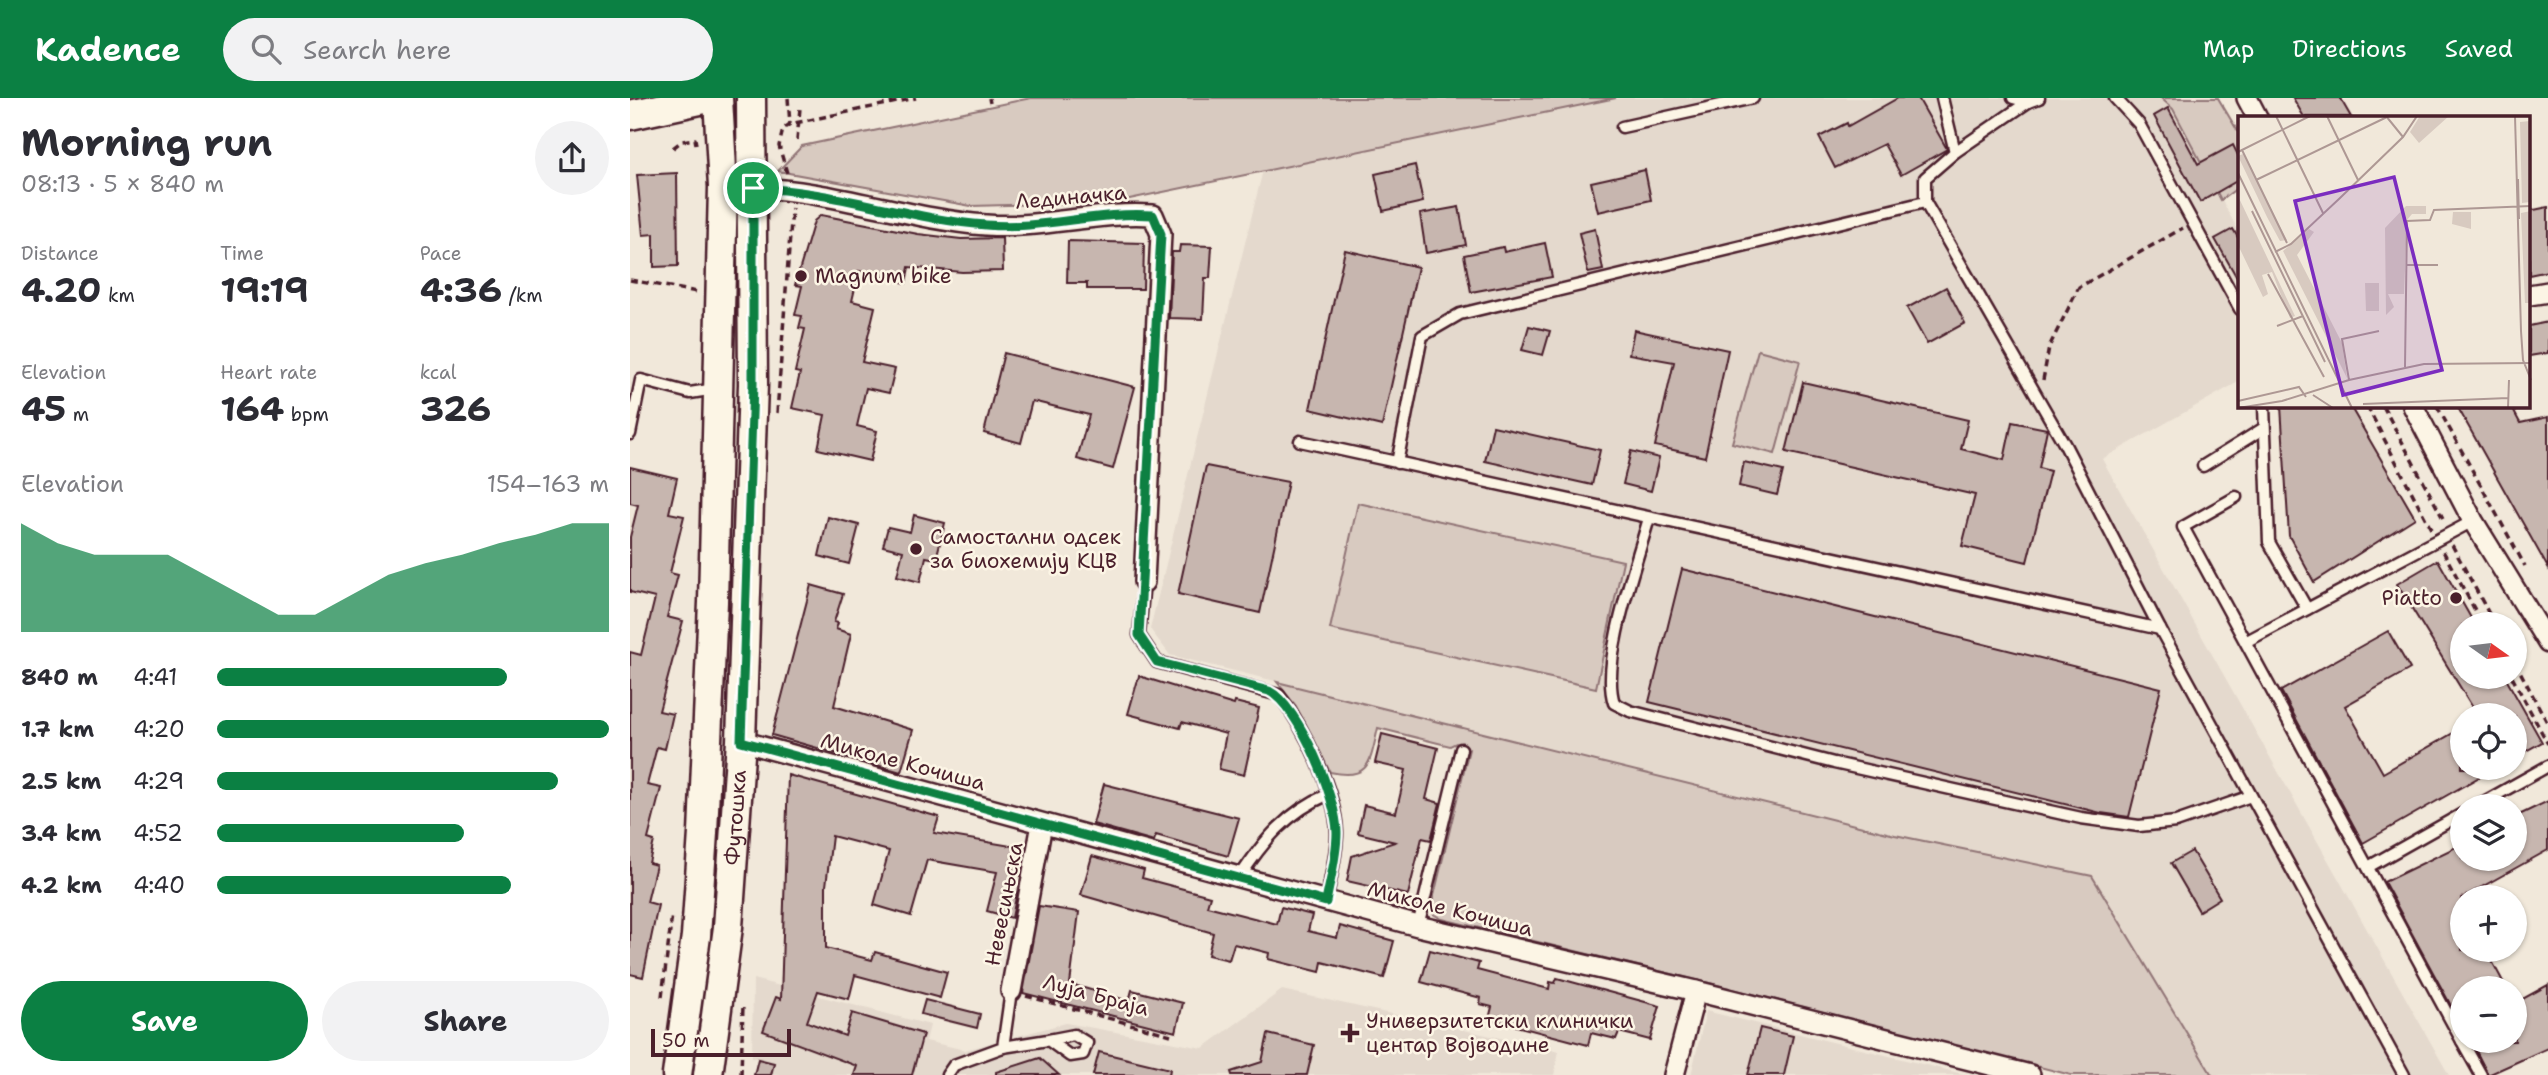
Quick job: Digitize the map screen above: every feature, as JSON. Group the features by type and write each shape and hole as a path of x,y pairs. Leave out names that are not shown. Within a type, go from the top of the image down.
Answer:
{"main road":[{"path":"630,115 709,98"},
{"name":"Футошка","path":"677,1075 696,936 704,832 723,187 718,98"},
{"name":"Футошка","path":"708,1075 728,927 741,741 753,384 751,98"}],"street":[{"path":"2247,98 2256,116"},
{"name":"Лединачка","path":"753,188 799,190 845,197 910,215 988,225 1042,225 1132,214 1153,215 1161,234 1144,582"},
{"path":"2530,295 2548,292"},
{"path":"2414,408 2473,521 2548,643"},
{"name":"Миколе Кочиша","path":"741,741 1418,926 1696,991 2030,1075"},
{"name":"Невесињска","path":"1011,992 1042,824"},
{"path":"1675,1075 1696,991"}],"lane":[{"path":"1622,127 1753,98"},
{"path":"1942,98 1955,152"},
{"path":"2012,98 2028,102"},
{"path":"2039,98 2028,102 1955,152 1924,178 1925,202 2040,401 2160,629 2404,1075"},
{"path":"2115,98 2139,124 2238,305"},
{"path":"1397,463 1422,336 1460,314 1925,202"},
{"path":"630,434 641,380 690,393 719,388"},
{"path":"2263,408 2269,542 2307,609"},
{"path":"2203,466 2264,428"},
{"path":"1300,441 2160,629"},
{"path":"2236,497 2183,527 2450,1019"},
{"path":"1649,517 1612,656 1609,691 1614,703 1630,710 1834,763 2093,819 2139,826 2176,822 2251,796"},
{"path":"2246,641 2473,521"},
{"path":"1144,582 1139,635 1157,662 1279,695 1304,738 1329,793 1337,833 1326,902"},
{"path":"1418,926 1461,749"},
{"path":"2498,794 2548,766"},
{"path":"1239,878 1276,827 1302,806 1329,793"},
{"path":"2368,867 2450,821"},
{"path":"1003,1047 1011,992"},
{"path":"947,1075 954,1065 1003,1047 1048,1040"},
{"path":"2469,1053 2481,1075"}],"path":[{"path":"788,98 790,124 916,98"},
{"path":"797,140 800,108"},
{"path":"673,148 682,141 695,139 697,147"},
{"path":"2040,401 2049,346 2079,286 2194,222"},
{"path":"630,280 699,292"},
{"path":"699,280 699,305"},
{"path":"2369,408 2476,612"},
{"path":"2384,408 2488,612"},
{"path":"2438,408 2528,572"},
{"path":"2527,685 2548,726 2541,732"},
{"path":"2518,690 2548,744"},
{"path":"661,1010 673,908"},
{"name":"Луја Браја","path":"1011,992 1171,1035"}],"shaded area":[{"path":"1031,98 1616,98 1115,202 971,206 778,171 802,146"},
{"path":"1616,98 2161,98 2173,109 2238,230 2238,382 2102,459 2449,1075 2212,1075 2091,876 1895,835 1170,655 1150,629 1263,170"},
{"path":"2161,98 2218,98 2238,132 2238,187 2221,200 2173,109"},
{"path":"1758,350 1800,361 1775,454 1732,443"},
{"path":"1358,503 1623,561 1596,688 1330,629"},
{"path":"1277,682 1895,835 2092,876 2212,1075 2071,1075 1713,984 1442,919 1433,914 1432,904 1469,749 1456,743 1450,746 1378,728 1370,759 1361,771 1354,774 1330,772 1296,706"},
{"name":"Универзитетски клинички центар Војводине","path":"753,979 930,1025 926,1041 965,1050 1066,1023 1203,1048 1282,990 1559,1051 1554,1075 771,1075 774,1063 752,1057"},
{"name":"Универзитетски клинички центар Војводине","path":"1706,1011 1967,1075 1691,1075"}],"building":[{"path":"1898,98 1918,98 1947,149 1901,175 1884,144 1835,168 1819,137 1847,123 1848,126"},
{"path":"2293,98 2340,98 2350,116 2303,116"},
{"path":"2168,108 2198,164 2233,145 2238,155 2238,180 2200,202 2154,116"},
{"path":"1415,165 1423,202 1383,211 1375,174"},
{"path":"1645,170 1651,200 1598,212 1591,182"},
{"path":"677,173 678,266 654,267 654,234 643,235 637,175"},
{"path":"1459,207 1466,245 1426,253 1420,214"},
{"path":"2548,207 2548,271 2530,275 2530,211"},
{"path":"821,215 918,234 961,239 1002,238 1003,271 962,272 909,267 906,283 859,271 852,301 875,307 862,362 895,369 889,393 866,388 857,426 877,431 870,461 818,449 825,415 792,408 800,373 795,372 805,329 799,328 802,316 795,315 802,286 795,285 814,221"},
{"path":"1595,229 1603,270 1588,273 1579,233"},
{"path":"2233,229 2238,238 2238,279 2215,239"},
{"path":"1068,241 1144,243 1143,289 1087,289 1087,283 1067,283"},
{"path":"1545,243 1552,277 1471,292 1464,255 1503,247 1504,252"},
{"path":"1180,245 1212,246 1210,278 1205,278 1203,319 1169,318 1172,252 1179,252"},
{"path":"1345,250 1418,267 1382,426 1310,409"},
{"path":"1946,287 1965,323 1927,344 1907,308"},
{"path":"2548,322 2548,353 2530,356 2530,326"},
{"path":"1529,326 1550,331 1543,355 1522,350"},
{"path":"1634,330 1728,350 1705,457 1655,446 1674,362 1629,354"},
{"path":"1004,353 1135,387 1113,469 1077,459 1089,415 1032,401 1021,443 984,433"},
{"path":"1803,382 1968,420 1961,449 2004,460 2012,422 2047,429 2039,468 2050,471 2027,562 1962,546 1975,495 1786,452"},
{"path":"2281,408 2351,408 2415,518 2314,582 2289,536"},
{"path":"2458,408 2512,408 2520,423 2548,417 2548,568"},
{"path":"1493,426 1600,450 1592,485 1485,461"},
{"path":"1631,451 1659,458 1651,491 1623,484"},
{"path":"1744,462 1783,471 1777,495 1739,486"},
{"path":"1206,466 1288,482 1260,613 1178,594"},
{"path":"630,467 677,478 669,513 684,516 670,573 678,575 667,617 683,621 659,711 673,714 665,749 657,747 647,785 661,788 648,839 654,841 649,863 656,865 647,902 658,905 643,977 630,974 630,652 641,655 655,598 630,592 630,537 638,505 630,503"},
{"name":"Самостални одсек за биохемију КЦВ","path":"914,515 945,523 936,559 926,557 920,582 897,576 903,551 883,546 888,527 910,532"},
{"path":"828,517 859,525 849,564 819,556"},
{"path":"2438,560 2468,612 2450,612 2450,670 2397,584"},
{"path":"1682,569 2161,688 2129,817 2101,813 1649,702"},
{"path":"811,585 843,594 834,622 838,623 836,629 851,634 834,706 913,730 901,772 772,735"},
{"path":"2388,631 2410,669 2345,706 2383,773 2450,735 2450,780 2474,780 2363,843 2281,691"},
{"path":"1139,676 1234,705 1235,702 1259,708 1244,775 1219,769 1226,734 1182,722 1180,728 1128,714"},
{"path":"2462,690 2512,690 2520,703 2470,703"},
{"path":"2527,716 2542,742 2527,750"},
{"path":"1382,734 1438,748 1426,799 1440,803 1431,840 1422,838 1408,895 1347,881 1352,856 1395,842 1358,833 1364,805 1396,813 1406,770 1375,763"},
{"path":"788,775 939,817 934,833 1017,847 1009,890 1017,892 1012,918 987,911 997,872 927,860 911,916 874,905 889,851 832,836 826,886 826,948 872,960 875,952 947,972 940,998 855,975 849,999 818,991 807,1022 845,1036 852,1013 923,1034 912,1075 854,1075 857,1066 763,1031 776,997 781,999"},
{"path":"1104,784 1239,818 1228,856 1156,835 1154,841 1093,824"},
{"path":"2548,801 2548,850 2527,862 2527,811"},
{"path":"2450,850 2450,871 2510,871 2485,885 2450,885 2450,962 2492,962 2500,976 2450,976 2450,1004 2384,882"},
{"path":"2192,851 2220,898 2199,911 2171,863"},
{"path":"1092,856 1144,870 1142,878 1210,896 1207,906 1277,924 1281,907 1312,915 1308,931 1337,938 1340,926 1394,941 1384,978 1322,962 1320,972 1268,959 1269,953 1234,944 1229,960 1208,955 1213,933 1081,895"},
{"path":"1039,906 1079,912 1070,984 1129,1001 1132,990 1183,1003 1176,1032 1023,993"},
{"path":"1430,950 1479,963 1477,970 1549,989 1550,982 1555,983 1557,978 1660,1006 1650,1040 1619,1032 1616,1039 1591,1033 1588,1045 1489,1019 1492,1007 1480,1004 1481,998 1421,982"},
{"path":"2548,985 2548,1048 2488,1075 2477,1053 2527,1053 2527,996"},
{"path":"925,1000 980,1014 977,1028 921,1014"},
{"path":"1760,1028 1793,1036 1784,1075 1748,1075"},
{"path":"1268,1034 1314,1045 1307,1075 1232,1075 1231,1072 1262,1062"},
{"path":"1099,1052 1170,1069 1169,1075 1093,1075"},
{"path":"1040,1058 1059,1075 996,1075 996,1072"},
{"path":"758,1059 774,1063 771,1075 754,1075"}],"place":[{"name":"Magnum bike","path":"801,276"},
{"name":"Самостални одсек за биохемију КЦВ","path":"916,549"},
{"name":"Piatto","path":"2456,598"},
{"name":"Универзитетски клинички центар Војводине","path":"1350,1033"}],"route":[{"path":"753,188 799,190 845,197 910,215 988,225 1042,225 1132,214 1153,215 1161,234 1139,635 1157,662 1269,691 1279,695 1284,702 1320,770 1333,801 1337,833 1326,902 741,741 753,384 753,188"}]}
